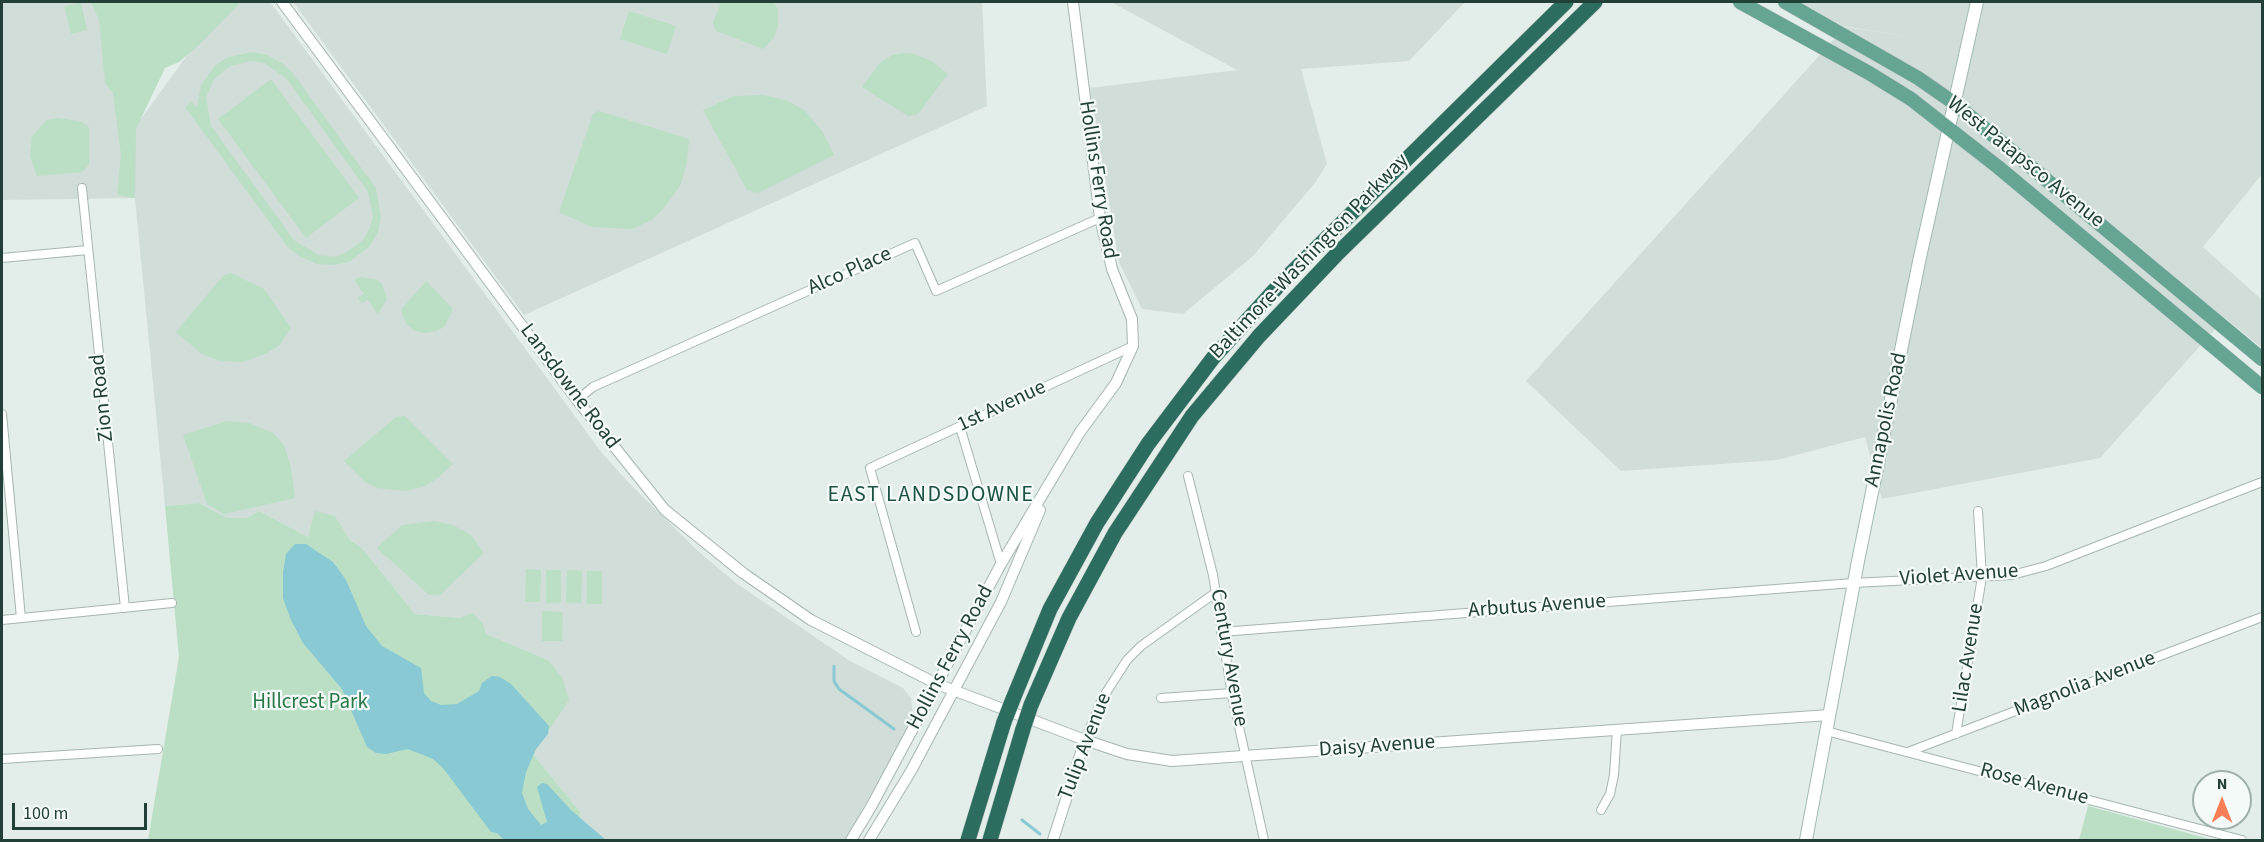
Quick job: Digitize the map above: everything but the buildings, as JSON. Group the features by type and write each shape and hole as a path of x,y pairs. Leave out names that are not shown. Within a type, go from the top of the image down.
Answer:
{"highway":[{"name":"Baltimore-Washington Parkway","path":"968,840 1004,722 1050,609 1097,523 1148,444 1213,358 1304,259 1566,2"},
{"name":"Baltimore-Washington Parkway","path":"990,840 1031,705 1069,618 1115,533 1165,454 1199,408 1259,336 1336,255 1595,2"}],"main road":[{"name":"West Patapsco Avenue","path":"1740,2 1869,73 1948,127 2262,387"},
{"name":"West Patapsco Avenue","path":"1785,2 1918,78 1954,103 2262,359"},
{"name":"Annapolis Road","path":"1806,840 1853,583 1948,127 1977,2"}],"street":[{"name":"Lansdowne Road","path":"282,2 577,400 665,510 743,573 811,620 937,684"},
{"name":"Hollins Ferry Road","path":"850,840 1001,564 1080,432 1116,383 1134,346 1132,319 1112,269 1100,218 1073,2"},
{"name":"Zion Road","path":"82,188 125,608"},
{"name":"Alco Place","path":"577,400 592,387 915,243 936,291 1100,218"},
{"path":"2,258 88,250"},
{"name":"1st Avenue","path":"915,632 870,468 1134,346"},
{"path":"2,414 21,618"},
{"path":"960,427 1001,564"},
{"name":"Hollins Ferry Road","path":"869,840 884,820 1001,602 1053,476"},
{"name":"Century Avenue","path":"1188,476 1210,560 1232,693 1264,840"},
{"name":"Violet Avenue","path":"1853,583 1982,577 2028,572 2262,482"},
{"name":"Lilac Avenue","path":"1956,734 1982,577 1978,511"},
{"name":"Arbutus Avenue","path":"1221,632 1853,583"},
{"name":"Tulip Avenue","path":"1053,840 1085,740 1102,699 1127,660 1141,646 1215,593"},
{"path":"2,620 172,603"},
{"name":"Magnolia Avenue","path":"1908,752 2262,617"},
{"name":"Daisy Avenue","path":"937,684 1127,754 1172,761 1829,715"},
{"path":"1161,698 1232,693"},
{"path":"1602,810 1610,794 1614,775 1617,729"},
{"name":"Rose Avenue","path":"1826,730 2242,840"},
{"path":"2,759 158,749"}],"shaded area":[{"path":"2,2 125,2 132,131 226,2 270,2 602,453 628,482 699,552 736,583 850,661 903,688 911,698 913,718 846,840 582,840 580,812 533,754 548,660 485,634 483,623 461,618 415,614 362,548 350,540 335,516 308,537 259,511 247,518 227,518 199,503 165,506 135,198 2,200"},
{"path":"293,2 982,2 987,106 524,315"},
{"path":"1111,2 1465,2 1409,61 1301,69 1327,164 1314,184 1253,256 1183,314 1142,309 1119,262 1090,88 1237,70"},
{"path":"1800,2 2262,2 2262,174 2203,247 2262,300 2262,348 2225,318 2100,458 1882,499 1865,437 1777,460 1621,471 1526,381 1845,27 1920,38 1843,26"}],"green space":[{"path":"91,2 241,2 200,44 179,62 165,68 136,129 135,198 117,195 121,155 113,93 105,83 99,20"},
{"path":"721,2 774,2 778,10 778,27 773,39 763,49 716,31 713,23"},
{"path":"81,3 87,30 71,34 64,6"},
{"path":"629,11 676,26 667,54 620,39"},
{"path":"252,52 267,55 282,63 292,72 376,188 381,217 378,232 370,246 349,262 334,265 316,264 299,256 287,246 185,107 192,102 197,107 201,85 215,66 226,58","holes":["252,61 264,63 286,78 368,192 373,216 370,228 363,240 345,253 334,257 318,255 294,240 211,126 206,97 214,79 230,66"]},
{"path":"915,54 933,62 948,74 918,114 908,116 862,87 880,63 892,55"},
{"path":"271,79 359,198 306,238 218,119"},
{"path":"763,95 786,100 804,110 823,132 834,155 758,193 747,190 703,110 734,96"},
{"path":"599,111 689,139 687,163 681,184 665,207 653,219 633,229 592,227 559,212 593,114"},
{"path":"58,118 82,122 89,127 89,165 82,172 37,176 30,156 32,136 47,120"},
{"path":"231,273 264,289 291,328 280,345 267,353 243,362 219,361 202,354 176,332 224,275"},
{"path":"359,277 376,279 382,284 387,299 378,314 368,300 362,303 358,298 364,294 354,280"},
{"path":"426,281 453,309 445,326 437,331 424,333 415,331 406,324 401,310"},
{"path":"405,416 453,464 438,478 423,487 406,491 378,488 366,483 344,461 396,417"},
{"path":"227,421 249,423 273,433 284,445 291,468 295,498 224,514 207,504 183,435"},
{"name":"Hillcrest Park","path":"199,503 227,518 247,518 259,511 308,537 315,511 335,516 350,540 362,548 415,614 460,618 472,613 483,623 486,634 548,660 563,679 569,700 533,754 580,812 582,840 148,840 179,657 165,506"},
{"path":"434,521 453,525 471,535 484,553 440,595 429,595 377,548 402,525"},
{"path":"526,569 541,570 540,602 525,602"},
{"path":"546,570 561,570 561,603 546,603"},
{"path":"567,570 582,571 581,603 566,603"},
{"path":"587,571 602,571 602,604 587,604"},
{"path":"542,611 563,612 562,641 542,641"},
{"path":"2088,806 2213,840 2079,840"}],"water":[{"path":"295,544 306,544 333,562 346,580 366,626 382,646 421,668 424,693 431,701 441,705 457,704 479,691 482,683 492,676 500,677 511,684 549,726 548,734 536,749 526,772 522,793 528,809 541,825 547,822 537,787 542,783 547,784 572,811 606,840 504,840 497,833 491,832 443,768 433,759 408,749 386,754 376,753 367,747 342,689 303,643 283,598 286,554"}],"waterway":[{"path":"834,666 834,681 839,689 894,729"},
{"path":"1022,820 1040,834"}],"district":[{"name":"EAST LANDSDOWNE","path":"931,496"}]}
